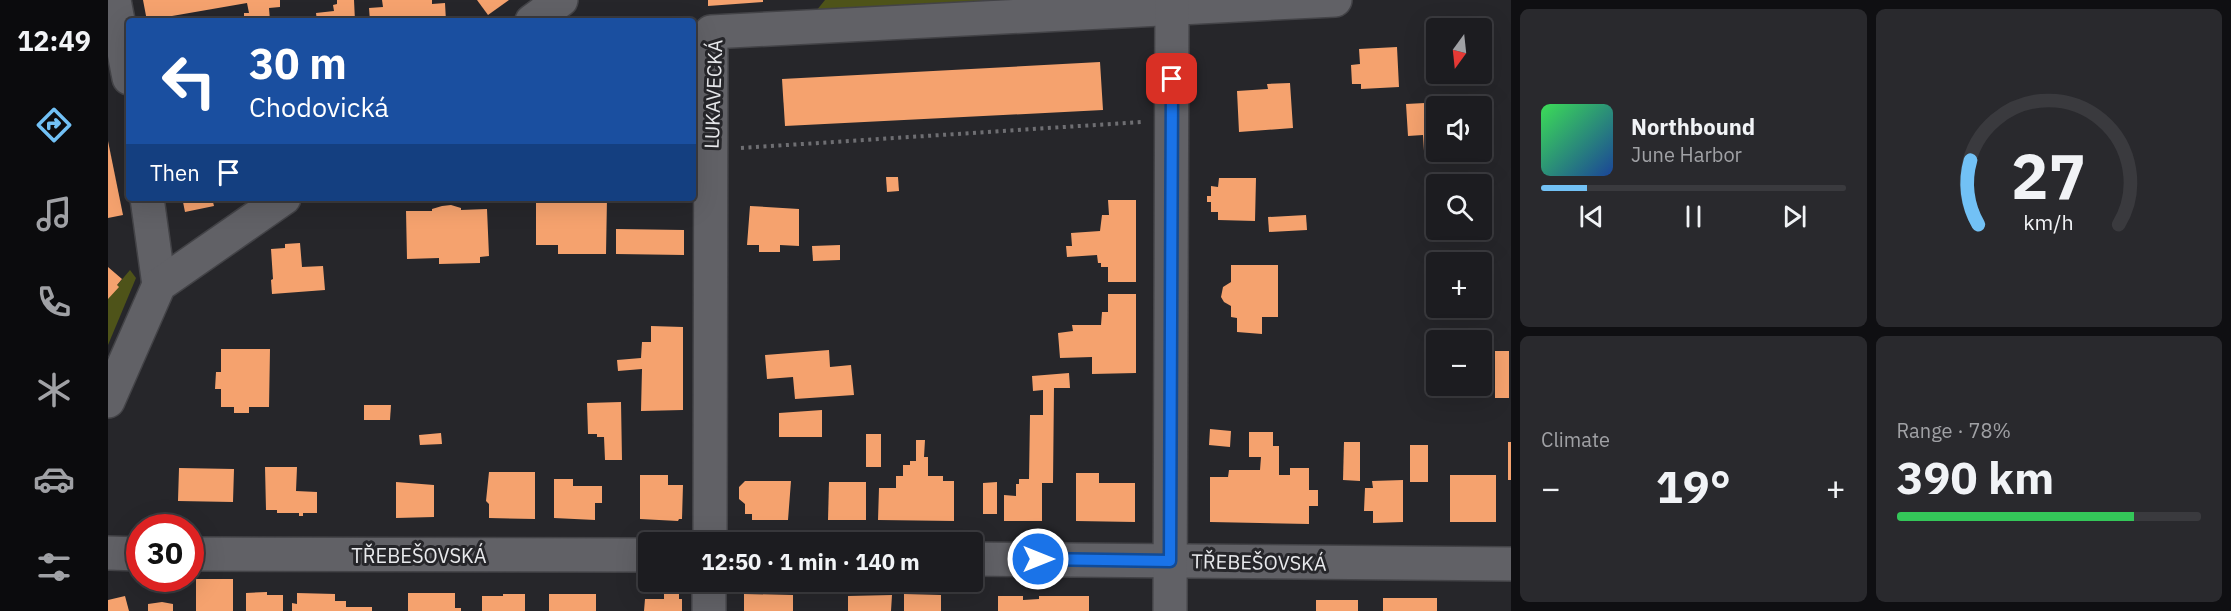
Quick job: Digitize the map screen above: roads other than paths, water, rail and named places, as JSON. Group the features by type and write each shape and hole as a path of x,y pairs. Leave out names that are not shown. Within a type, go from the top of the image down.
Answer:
{"street":[{"path":"114,0 126,63"},
{"path":"536,18 561,0"},
{"path":"1170,611 1172,4 1335,0"},
{"name":"LUKAVECKÁ","path":"710,532 711,32 1172,4"},
{"path":"108,82 126,79"},
{"path":"147,201 159,285"},
{"path":"108,401 159,285 280,201"},
{"path":"108,554 126,554"},
{"name":"TŘEBEŠOVSKÁ","path":"204,554 638,555"},
{"name":"TŘEBEŠOVSKÁ","path":"983,559 1511,564"},
{"path":"709,592 709,611"}]}
